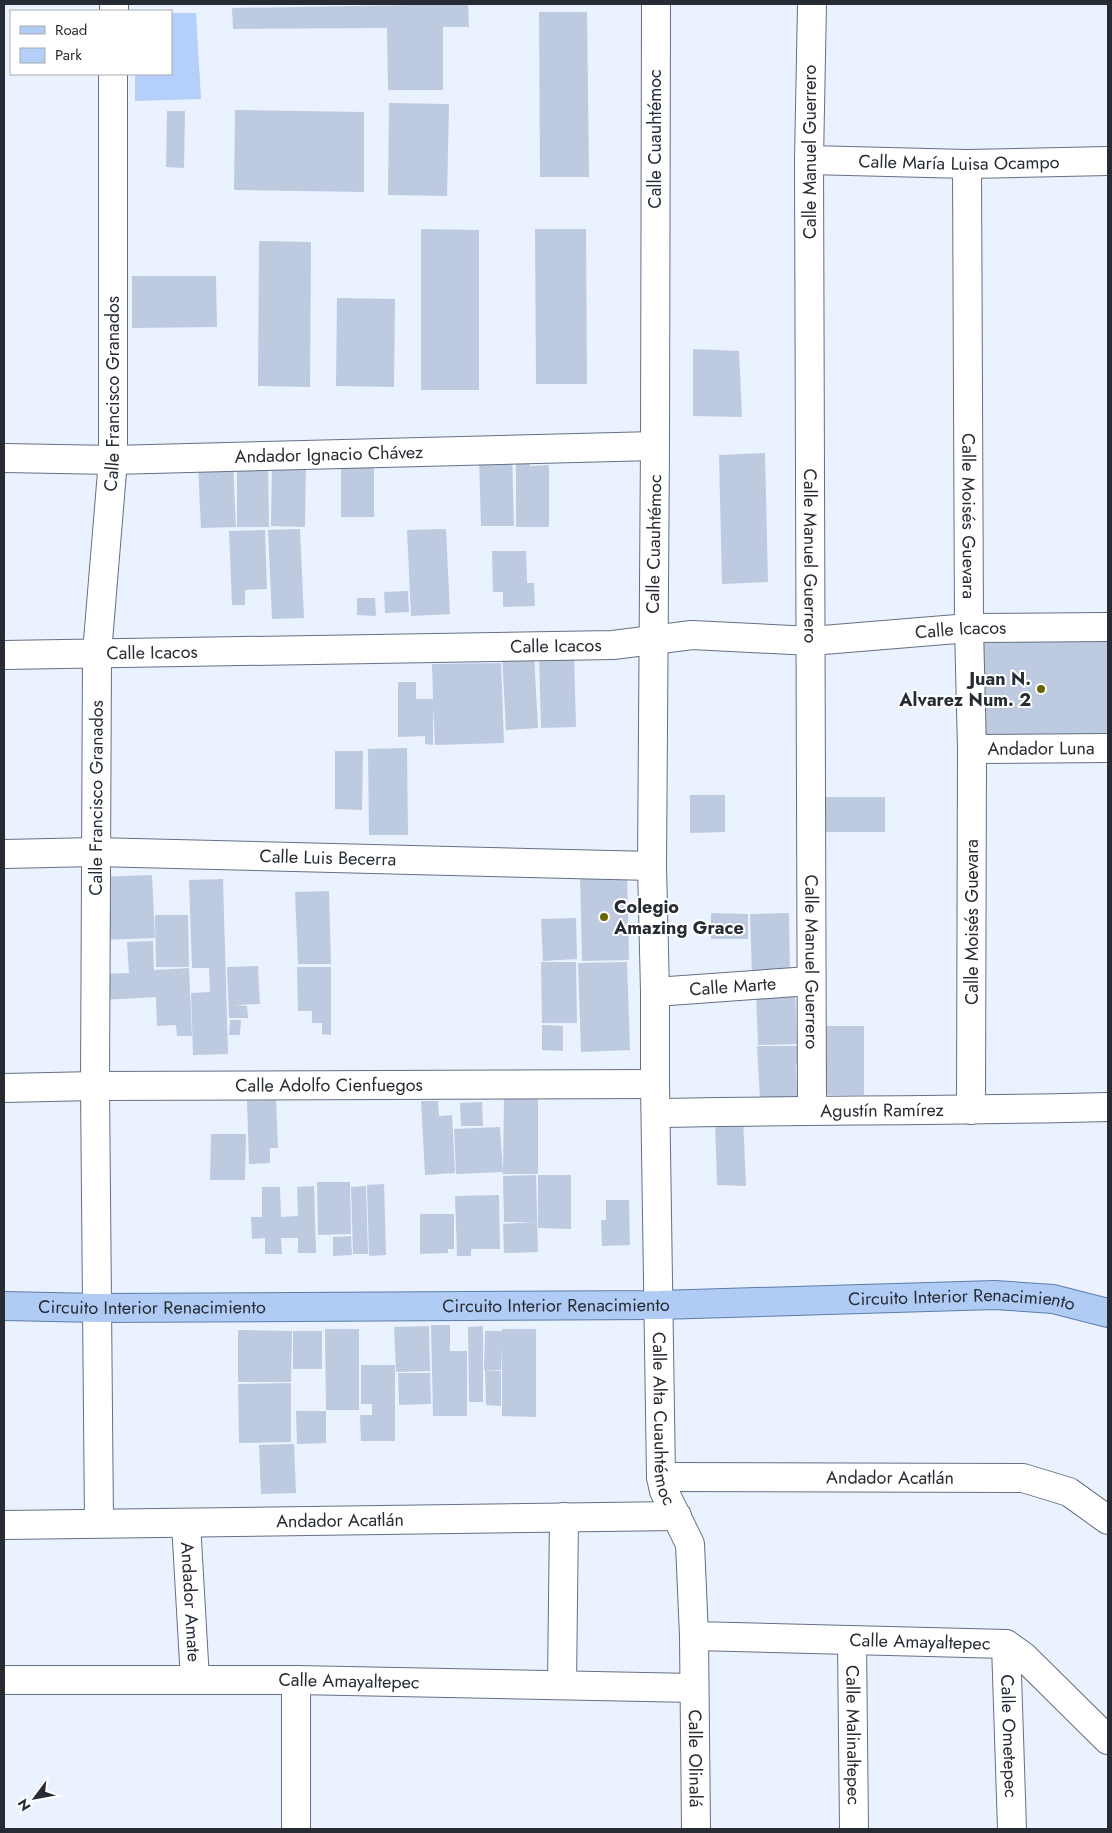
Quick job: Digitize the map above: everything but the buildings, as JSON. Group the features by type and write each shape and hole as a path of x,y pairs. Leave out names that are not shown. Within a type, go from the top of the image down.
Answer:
{"main road":[{"name":"Circuito Interior Renacimiento","path":"4,1306 98,1308 659,1306 995,1295 1053,1299 1108,1313"}],"street":[{"name":"Calle Cuauhtémoc","path":"654,1084 655,992 652,866 656,4"},
{"name":"Calle Manuel Guerrero","path":"812,4 809,160 810,982 812,1110"},
{"name":"Calle Francisco Granados","path":"99,1523 95,1086 97,653 113,460 114,75"},
{"name":"Calle María Luisa Ocampo","path":"809,160 967,164 1108,161"},
{"name":"Calle Moisés Guevara","path":"967,164 969,628 972,749 971,1110"},
{"name":"Andador Ignacio Chávez","path":"4,458 113,460 655,446"},
{"name":"Calle Icacos","path":"4,655 613,645 692,634 811,641 969,628 1108,627"},
{"name":"Andador Luna","path":"972,749 1108,748"},
{"name":"Calle Luis Becerra","path":"4,854 95,852 652,866"},
{"name":"Calle Marte","path":"655,992 810,982"},
{"name":"Calle Adolfo Cienfuegos","path":"4,1088 654,1084"},
{"name":"Calle Alta Cuauhtémoc","path":"654,1084 661,1477 664,1491 690,1544 694,1688"},
{"name":"Agustín Ramírez","path":"656,1113 1108,1108"},
{"name":"Andador Acatlán","path":"661,1477 1024,1478 1069,1492 1108,1520"},
{"name":"Andador Acatlán","path":"4,1525 677,1516"},
{"path":"562,1685 564,1518"},
{"name":"Andador Amate","path":"186,1524 195,1680"},
{"name":"Calle Amayaltepec","path":"694,1636 1006,1644 1023,1656 1108,1740"},
{"name":"Calle Malinaltepec","path":"852,1641 854,1829"},
{"name":"Calle Ometepec","path":"1006,1644 1012,1829"},
{"name":"Calle Amayaltepec","path":"4,1680 296,1680 694,1688"},
{"path":"296,1680 296,1829"},
{"name":"Calle Olinalá","path":"694,1688 696,1829"}],"green space":[{"path":"172,13 196,13 201,99 135,101 135,75 172,75"}],"place":[{"name":"Juan N. Alvarez Num. 2","path":"1041,689"},
{"name":"Colegio Amazing Grace","path":"604,917"}]}
